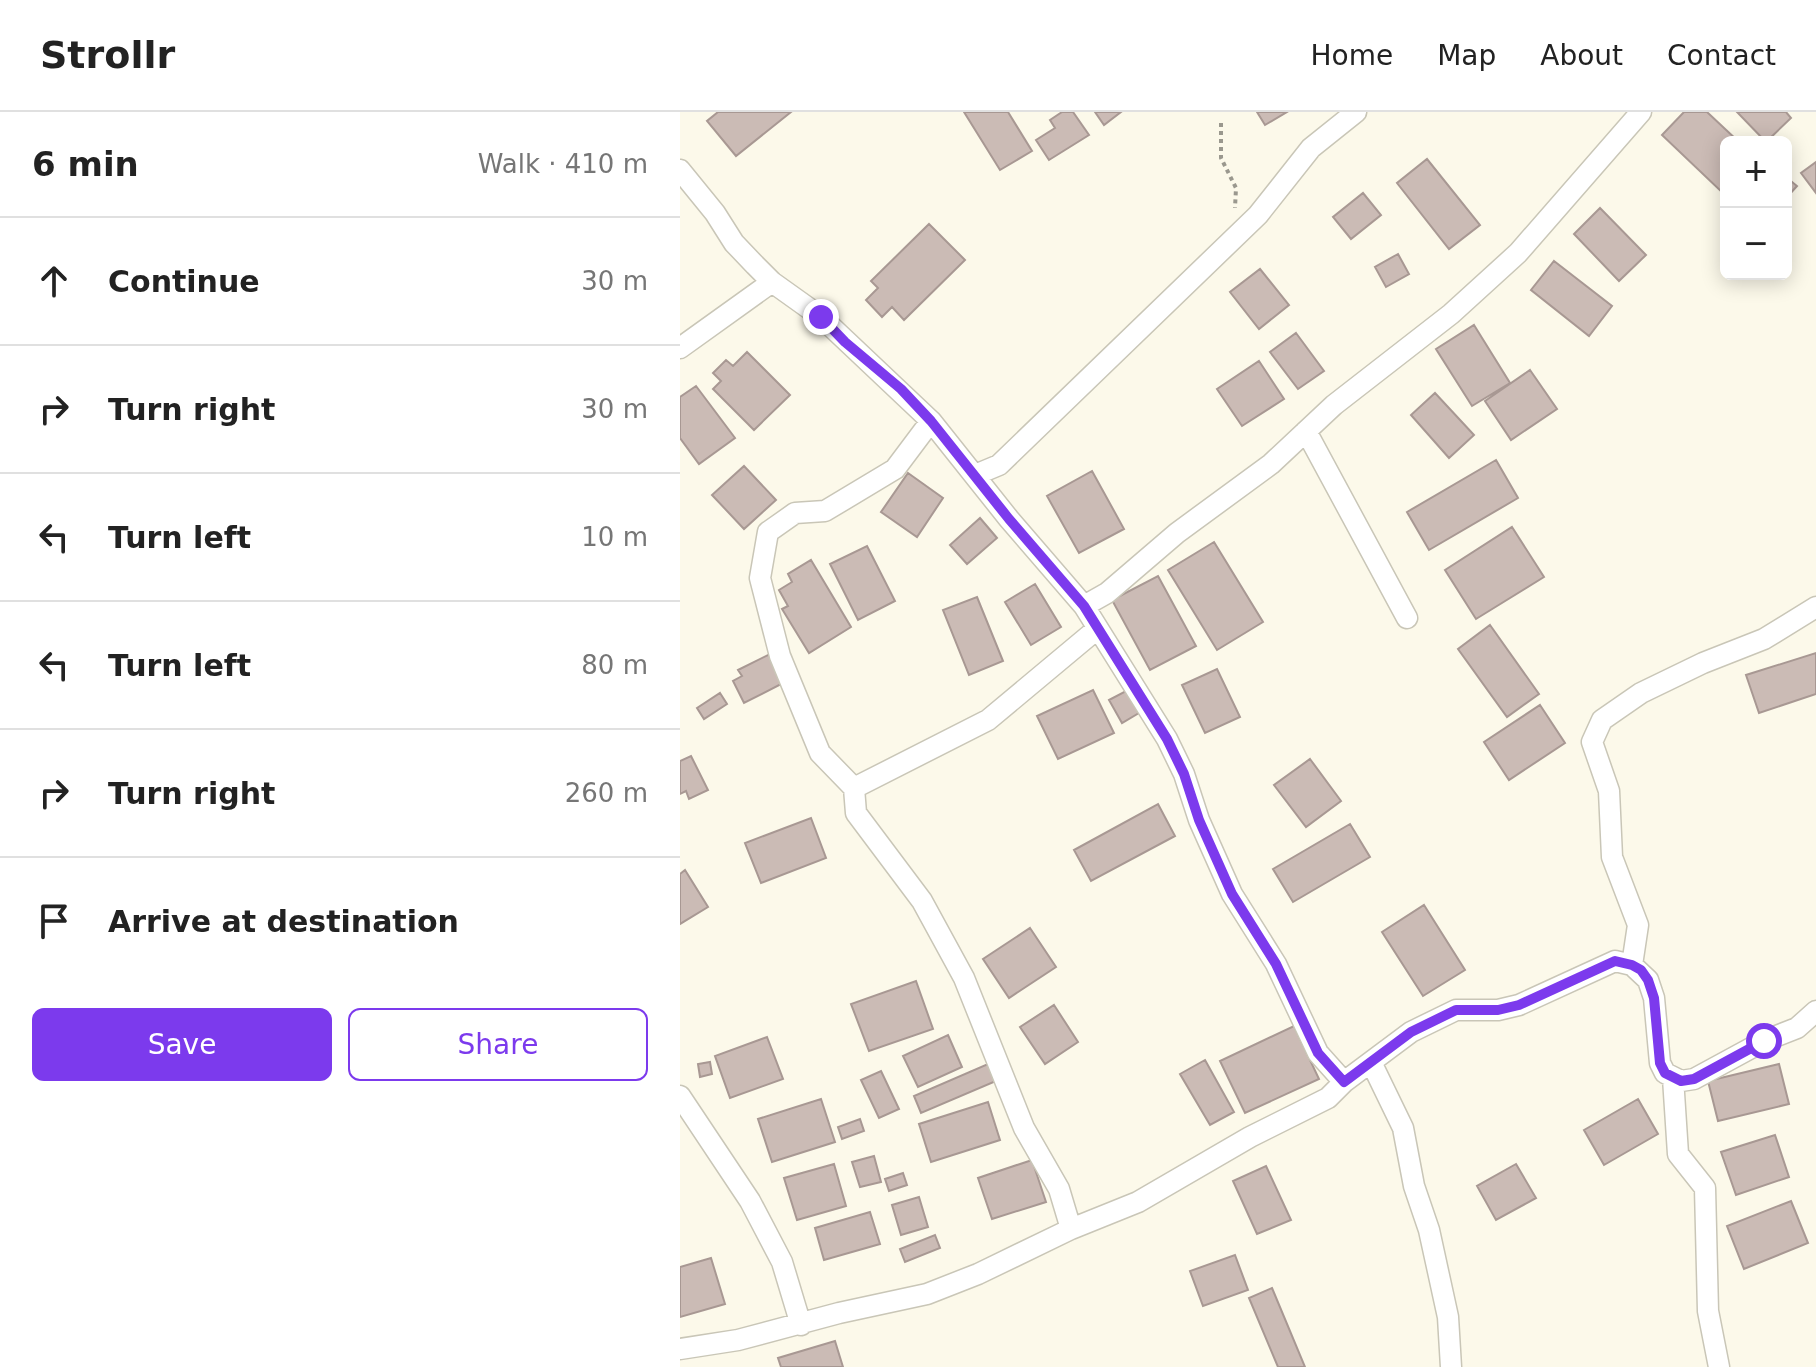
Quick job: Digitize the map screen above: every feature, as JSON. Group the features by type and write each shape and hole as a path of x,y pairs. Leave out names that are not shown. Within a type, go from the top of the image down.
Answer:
{"street":[{"path":"975,475 999,465 1258,215 1311,148 1356,112"},
{"path":"1084,606 1107,593 1177,533 1271,464 1334,405 1451,314 1518,253 1641,112"},
{"path":"680,170 715,213 734,243 772,282 821,317 845,342 901,389 931,421 1084,606 1167,739 1232,894 1276,964 1318,1053 1344,1082"},
{"path":"680,348 772,282"},
{"path":"931,421 895,469 825,511 795,513 768,532 760,578 780,656 820,753 854,788 856,813 922,901 964,978 1024,1128 1059,1189 1071,1229"},
{"path":"1306,431 1407,618"},
{"path":"1632,965 1638,925 1612,857 1609,791 1592,742 1602,720 1641,693 1703,663 1764,639 1816,607"},
{"path":"854,788 988,720 1097,629"},
{"path":"680,1349 738,1340 851,1310 927,1294 978,1274 1071,1229 1138,1202 1250,1137 1328,1098 1344,1082 1411,1032 1456,1010 1498,1010 1519,1005 1615,961 1641,970 1648,980 1654,998 1660,1063 1665,1073 1681,1081 1694,1079 1764,1041 1797,1028 1816,1011"},
{"path":"1371,1062 1403,1128 1414,1186 1429,1230 1448,1317 1446,1363"},
{"path":"1673,1078 1678,1154 1705,1188 1708,1311 1719,1367"},
{"path":"680,1096 757,1213 782,1262 801,1325"}],"path":[{"path":"1221,123 1221,158 1236,188 1234,238"}],"building":[{"path":"718,112 791,112 736,156 707,121"},
{"path":"964,112 1008,112 1032,151 1000,170"},
{"path":"1062,112 1073,112 1089,135 1049,160 1036,140 1055,128 1050,120"},
{"path":"1095,112 1121,112 1104,125"},
{"path":"1257,112 1287,112 1265,125"},
{"path":"1684,112 1707,112 1733,136 1720,136 1720,190 1662,135"},
{"path":"1737,112 1786,112 1791,118 1772,136 1760,136"},
{"path":"1427,159 1480,225 1449,249 1397,183"},
{"path":"1816,162 1816,193 1801,173"},
{"path":"1363,193 1381,215 1351,239 1333,217"},
{"path":"1600,208 1646,255 1619,281 1574,234"},
{"path":"929,224 965,260 904,320 892,307 882,317 866,300 878,288 871,281"},
{"path":"1398,254 1409,274 1386,287 1375,267"},
{"path":"1554,261 1612,306 1589,336 1531,290"},
{"path":"1260,269 1289,305 1259,329 1230,292"},
{"path":"1474,325 1510,383 1472,406 1436,349"},
{"path":"1296,333 1324,371 1298,389 1270,352"},
{"path":"747,352 790,395 754,430 713,389 721,381 713,373 726,360 733,366"},
{"path":"1259,361 1284,399 1242,426 1217,389"},
{"path":"1530,370 1557,409 1511,440 1485,401"},
{"path":"696,386 735,438 699,464 680,438 680,397"},
{"path":"1435,393 1474,435 1449,458 1411,415"},
{"path":"1496,460 1518,498 1429,550 1407,512"},
{"path":"744,466 776,500 744,529 712,495"},
{"path":"1092,471 1124,529 1079,553 1047,496"},
{"path":"908,473 943,498 917,537 881,512"},
{"path":"980,518 997,538 967,564 950,545"},
{"path":"1512,527 1544,577 1476,619 1445,570"},
{"path":"1214,542 1263,622 1217,650 1168,570"},
{"path":"867,546 895,601 858,620 830,564"},
{"path":"811,560 851,627 809,653 782,609 788,606 779,590 792,582 788,574"},
{"path":"1158,576 1196,646 1150,670 1112,600"},
{"path":"1035,584 1061,627 1031,645 1005,602"},
{"path":"977,597 1003,661 969,675 943,610"},
{"path":"1490,625 1539,694 1507,717 1458,649"},
{"path":"772,653 787,681 744,703 733,681 742,676 738,670"},
{"path":"1816,653 1816,694 1759,713 1746,675"},
{"path":"1217,669 1240,717 1205,733 1182,685"},
{"path":"1093,690 1114,733 1058,759 1037,716"},
{"path":"1126,691 1139,713 1122,723 1109,700"},
{"path":"720,693 727,704 704,719 697,708"},
{"path":"1540,705 1565,743 1509,780 1484,742"},
{"path":"691,756 708,790 689,799 686,791 680,794 680,761"},
{"path":"1310,759 1341,801 1306,827 1274,785"},
{"path":"1158,804 1175,836 1091,881 1074,850"},
{"path":"811,818 826,858 761,883 745,843"},
{"path":"1350,824 1370,857 1293,902 1273,869"},
{"path":"685,870 708,907 680,924 680,874"},
{"path":"1424,905 1465,970 1423,996 1382,932"},
{"path":"1030,928 1056,967 1009,998 983,959"},
{"path":"916,981 933,1029 869,1051 851,1004"},
{"path":"1054,1005 1078,1042 1045,1064 1020,1027"},
{"path":"1294,1026 1319,1079 1245,1113 1220,1061"},
{"path":"948,1035 962,1067 918,1087 903,1056"},
{"path":"767,1037 783,1079 730,1098 715,1056"},
{"path":"1205,1060 1234,1112 1210,1125 1180,1074"},
{"path":"710,1062 712,1074 700,1077 698,1064"},
{"path":"988,1064 996,1081 921,1113 914,1096"},
{"path":"1779,1064 1789,1104 1718,1121 1708,1081"},
{"path":"881,1071 899,1109 879,1118 861,1080"},
{"path":"821,1099 835,1142 772,1162 758,1119"},
{"path":"1638,1099 1658,1134 1604,1165 1584,1130"},
{"path":"988,1102 1000,1140 931,1162 919,1124"},
{"path":"860,1119 864,1131 842,1139 838,1127"},
{"path":"1775,1135 1789,1177 1736,1195 1721,1152"},
{"path":"874,1156 881,1182 860,1187 852,1162"},
{"path":"1032,1160 1046,1202 992,1219 978,1178"},
{"path":"834,1164 846,1206 797,1220 784,1178"},
{"path":"1516,1164 1536,1198 1496,1220 1477,1186"},
{"path":"1266,1166 1291,1220 1257,1234 1233,1181"},
{"path":"903,1173 907,1185 889,1191 885,1179"},
{"path":"919,1197 928,1227 901,1235 892,1205"},
{"path":"1791,1201 1808,1243 1744,1269 1727,1226"},
{"path":"870,1212 880,1244 824,1260 815,1228"},
{"path":"935,1235 940,1248 905,1262 900,1249"},
{"path":"1235,1255 1248,1290 1203,1306 1190,1271"},
{"path":"711,1258 725,1304 680,1317 680,1267"},
{"path":"1272,1288 1305,1367 1278,1367 1249,1298"},
{"path":"835,1341 843,1367 781,1367 778,1358"}],"route":[{"path":"821,317 845,342 901,389 931,421 1084,606 1167,739 1232,894 1276,964 1318,1053 1344,1082 1411,1032 1456,1010 1498,1010 1519,1005 1615,961 1641,970 1648,980 1654,998 1660,1063 1665,1073 1681,1081 1694,1079 1764,1041"}]}
